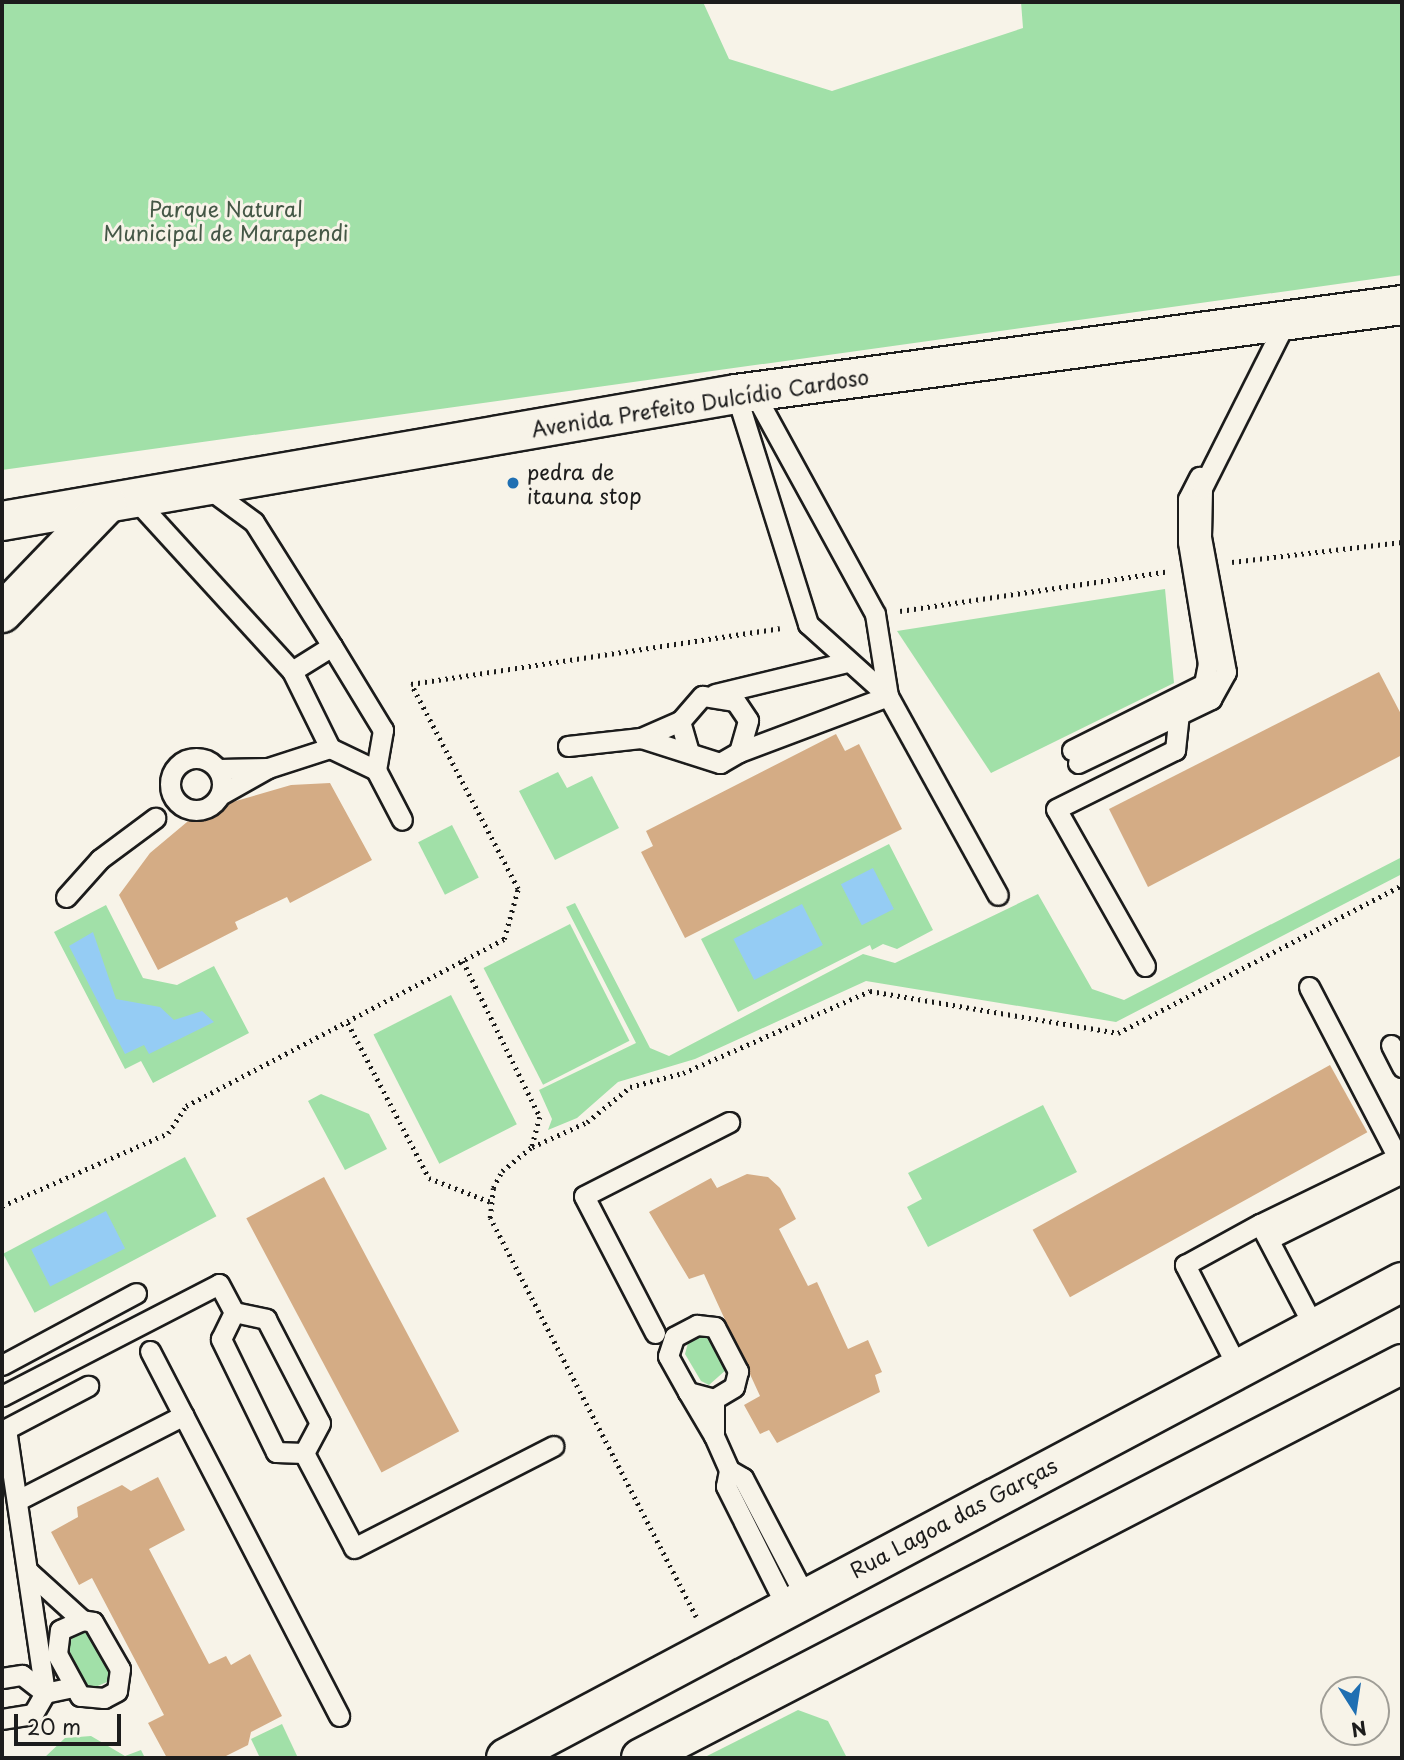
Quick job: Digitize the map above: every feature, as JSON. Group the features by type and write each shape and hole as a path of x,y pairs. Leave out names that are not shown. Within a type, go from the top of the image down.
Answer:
{"street":[{"name":"Avenida Prefeito Dulcídio Cardoso","path":"2,521 744,392 1402,305"},
{"path":"2,613 121,501"},
{"name":"Rua Lagoa das Garças","path":"506,1758 1237,1366 1402,1282"},
{"path":"641,1758 1402,1364"}],"lane":[{"path":"1075,757 1180,705 1204,684 1208,664 1198,567 1202,488 1283,320"},
{"path":"744,392 875,614 888,696 998,895"},
{"path":"744,392 808,624 847,662 888,696"},
{"path":"203,485 254,522 383,730 376,770"},
{"path":"121,501 292,671 330,748 376,770 402,820"},
{"path":"292,671 332,646"},
{"path":"568,746 641,737 680,721 692,702 713,694 847,662"},
{"path":"713,694 743,710 749,732 740,752"},
{"path":"641,737 720,763 740,752 888,696"},
{"path":"1145,966 1056,809 1175,750 1180,705"},
{"path":"680,721 689,753"},
{"path":"66,897 100,859 155,818 184,808 210,807 222,794 268,768 330,748"},
{"path":"155,818 170,789 175,769 188,759 205,759 219,769 268,768"},
{"path":"219,769 222,794"},
{"path":"170,789 184,808"},
{"path":"1237,1366 1185,1265 1265,1231 1401,1163 1309,987"},
{"path":"1391,1045 1402,1068"},
{"path":"729,1122 584,1196 666,1342 688,1392 714,1436 729,1470 743,1478 795,1601"},
{"path":"1265,1231 1314,1327"},
{"path":"2,1396 219,1284 234,1312 265,1319 320,1423 304,1453"},
{"path":"2,1365 136,1293"},
{"path":"234,1312 221,1339 276,1452 304,1453"},
{"path":"666,1342 697,1325 715,1327 738,1371 734,1387 714,1399 688,1392"},
{"path":"150,1351 339,1716"},
{"path":"2,1719 33,1714 45,1693 19,1500 6,1429 88,1386"},
{"path":"714,1399 714,1436"},
{"path":"19,1500 184,1415"},
{"path":"304,1453 354,1548 553,1446"},
{"path":"29,1572 82,1620 93,1622 104,1639 120,1682 111,1694 90,1700 73,1687 57,1654 29,1572"},
{"path":"57,1654 60,1630 82,1620"},
{"path":"2,1678 22,1675 45,1693"},
{"path":"45,1693 73,1687"}],"path":[{"path":"875,614 1198,567 1402,542"},
{"path":"2,1206 167,1133 186,1106 504,939 518,889 411,684 808,624"},
{"path":"703,1650 694,1634 696,1614 490,1218 491,1202 502,1171 532,1147 586,1122 630,1087 683,1073 870,991 1118,1033 1402,885"},
{"path":"463,961 540,1117 532,1147"},
{"path":"348,1023 429,1178 491,1202"}],"green space":[{"name":"Parque Natural Municipal de Marapendi","path":"2,2 703,2 729,59 832,91 1023,28 1021,2 1402,2 1402,275 2,470"},
{"path":"1165,589 1174,683 991,773 897,631"},
{"path":"558,772 567,788 592,776 619,828 555,860 519,791"},
{"path":"452,825 479,878 445,895 418,842"},
{"path":"889,844 933,930 897,949 883,944 872,950 870,945 738,1012 701,939"},
{"path":"1402,857 1402,874 1116,1022 866,981 695,1059 618,1082 577,1118 548,1130 552,1119 539,1090 636,1043 566,907 575,903 650,1048 669,1056 863,954 895,963 1038,894 1092,989 1124,1000"},
{"path":"106,905 143,978 177,985 214,966 249,1033 153,1083 141,1061 125,1069 54,932"},
{"path":"570,924 629,1041 543,1085 484,968"},
{"path":"451,995 517,1124 439,1164 373,1034"},
{"path":"321,1094 369,1114 387,1149 345,1170 308,1101"},
{"path":"1043,1105 1077,1172 928,1247 907,1207 922,1199 908,1173"},
{"path":"185,1157 216,1216 35,1313 3,1254"},
{"path":"703,1335 711,1336 727,1369 709,1385 701,1381 685,1354 688,1343"},
{"path":"91,1632 112,1669 107,1682 93,1688 84,1685 68,1647 74,1634"},
{"path":"798,1710 828,1721 847,1758 703,1758"},
{"path":"282,1724 298,1758 260,1758 251,1739"},
{"path":"91,1736 125,1756 141,1750 145,1758 44,1758 65,1738"}],"water":[{"path":"873,868 894,909 862,925 841,884"},
{"path":"802,904 823,945 754,980 733,939"},
{"path":"93,932 116,999 160,1007 174,1020 202,1011 214,1022 149,1054 144,1045 125,1054 69,946"},
{"path":"106,1211 125,1248 50,1287 31,1249"}],"building":[{"path":"1379,672 1402,716 1402,755 1148,887 1109,809"},
{"path":"836,734 845,751 859,744 902,829 685,938 641,852 653,846 646,831"},
{"path":"330,783 372,860 290,903 287,897 235,922 238,929 158,970 119,895 150,853 187,822 215,807 291,785"},
{"path":"1330,1065 1367,1132 1070,1297 1033,1230"},
{"path":"747,1174 768,1177 780,1188 796,1219 779,1229 808,1286 817,1282 848,1349 868,1340 882,1372 875,1375 880,1392 777,1443 769,1430 760,1434 744,1405 760,1396 704,1274 689,1279 649,1212 711,1178 717,1188"},
{"path":"324,1177 459,1431 382,1473 246,1218"},
{"path":"158,1477 185,1530 149,1549 209,1664 226,1656 231,1665 250,1654 282,1716 251,1732 248,1745 222,1758 167,1758 148,1723 164,1715 92,1578 79,1585 51,1532 78,1517 77,1507 122,1485 131,1491"}],"place":[{"name":"pedra de itauna stop","path":"513,483"}]}
